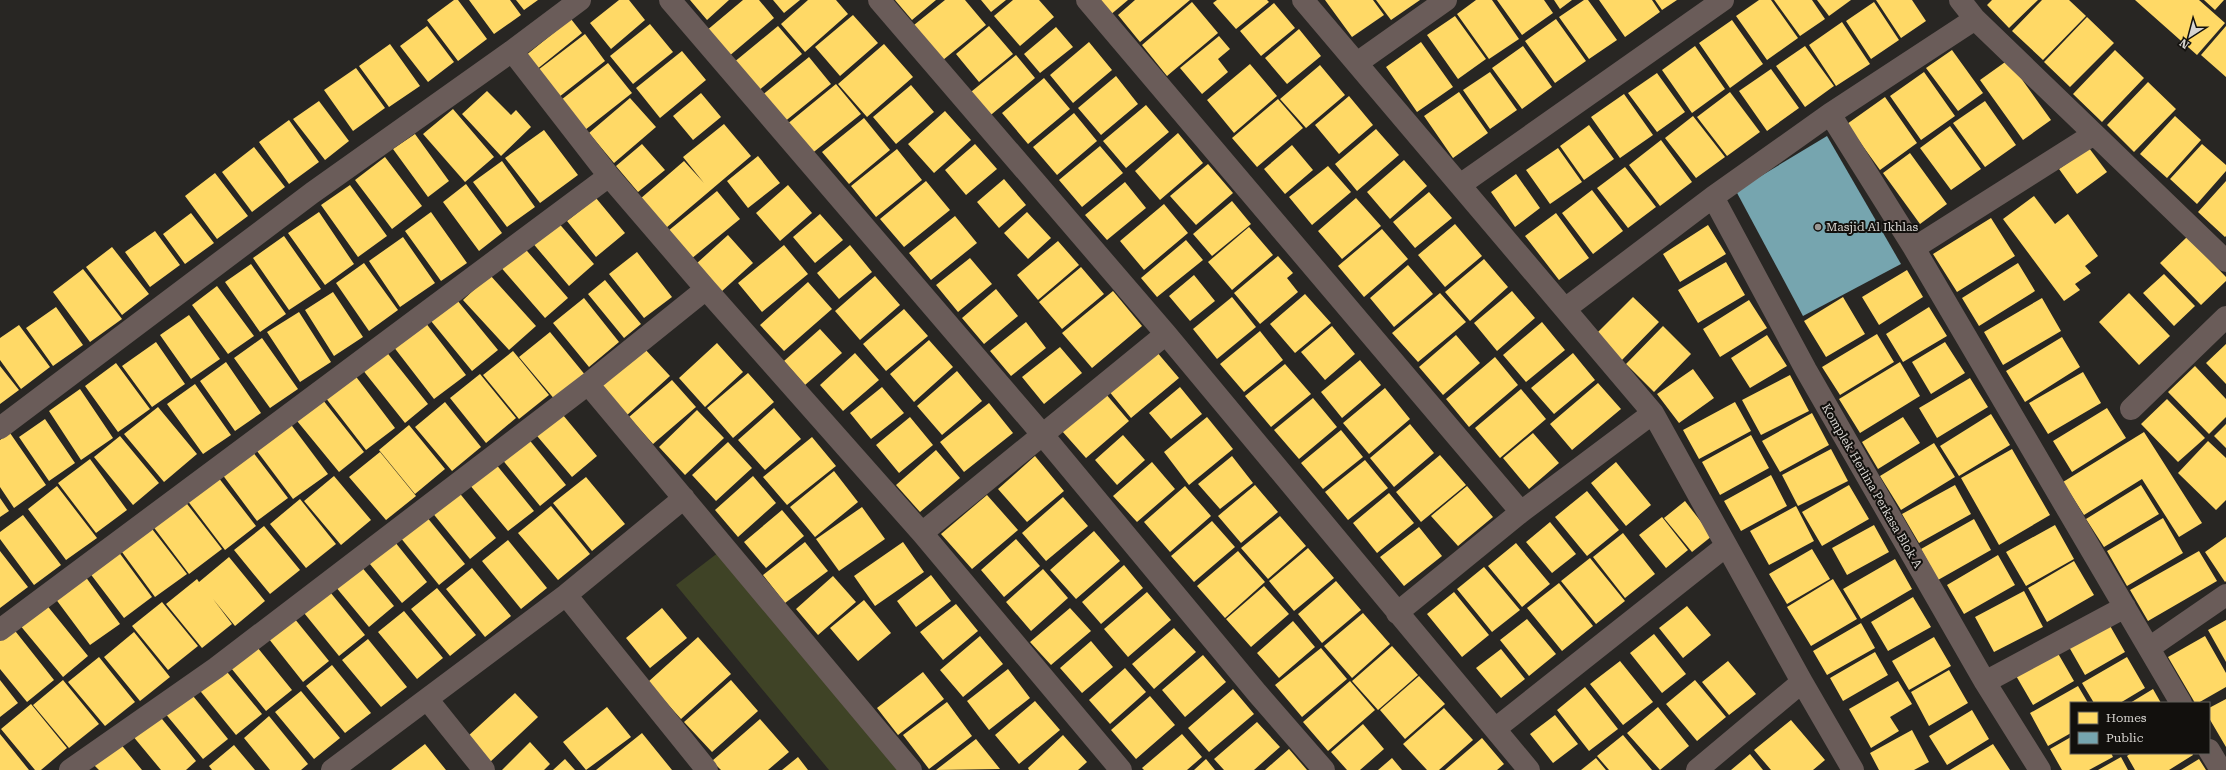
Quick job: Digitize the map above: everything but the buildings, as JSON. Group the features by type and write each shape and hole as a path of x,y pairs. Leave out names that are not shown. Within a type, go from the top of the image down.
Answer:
{"street":[{"path":"0,428 312,193 512,51 580,0"},
{"path":"670,0 1042,434 1257,693 1324,770"},
{"path":"879,0 1166,334 1528,770"},
{"path":"1087,0 1521,512"},
{"path":"1303,0 1653,413 1802,682 1853,770"},
{"path":"1356,63 1446,0"},
{"path":"1460,185 1722,0"},
{"path":"1960,0 1975,19 2226,261"},
{"path":"1565,309 1713,196 1830,114 1975,19"},
{"path":"512,51 609,176 706,289 922,533 1121,770"},
{"path":"1830,114 1914,248 2181,702"},
{"path":"1914,248 2094,134"},
{"path":"0,630 609,176"},
{"name":"Komplek Herlina Perkasa Blok A","path":"1713,196 1806,370 1985,682 2040,770"},
{"path":"70,770 216,668 588,384 706,289"},
{"path":"2131,409 2226,317"},
{"path":"922,533 1166,334"},
{"path":"588,384 911,770"},
{"path":"1397,613 1521,512 1653,413"},
{"path":"332,770 566,595 684,498"},
{"path":"1495,729 1726,546"},
{"path":"566,595 707,770"},
{"path":"2149,648 2226,595"},
{"path":"1985,682 2125,607"},
{"path":"1696,770 1802,682"},
{"path":"427,699 484,770"},
{"path":"2210,752 2221,770"}],"green space":[{"path":"723,549 906,770 829,770 676,585"}],"place":[{"name":"Masjid Al Ikhlas","path":"1818,227"}]}
